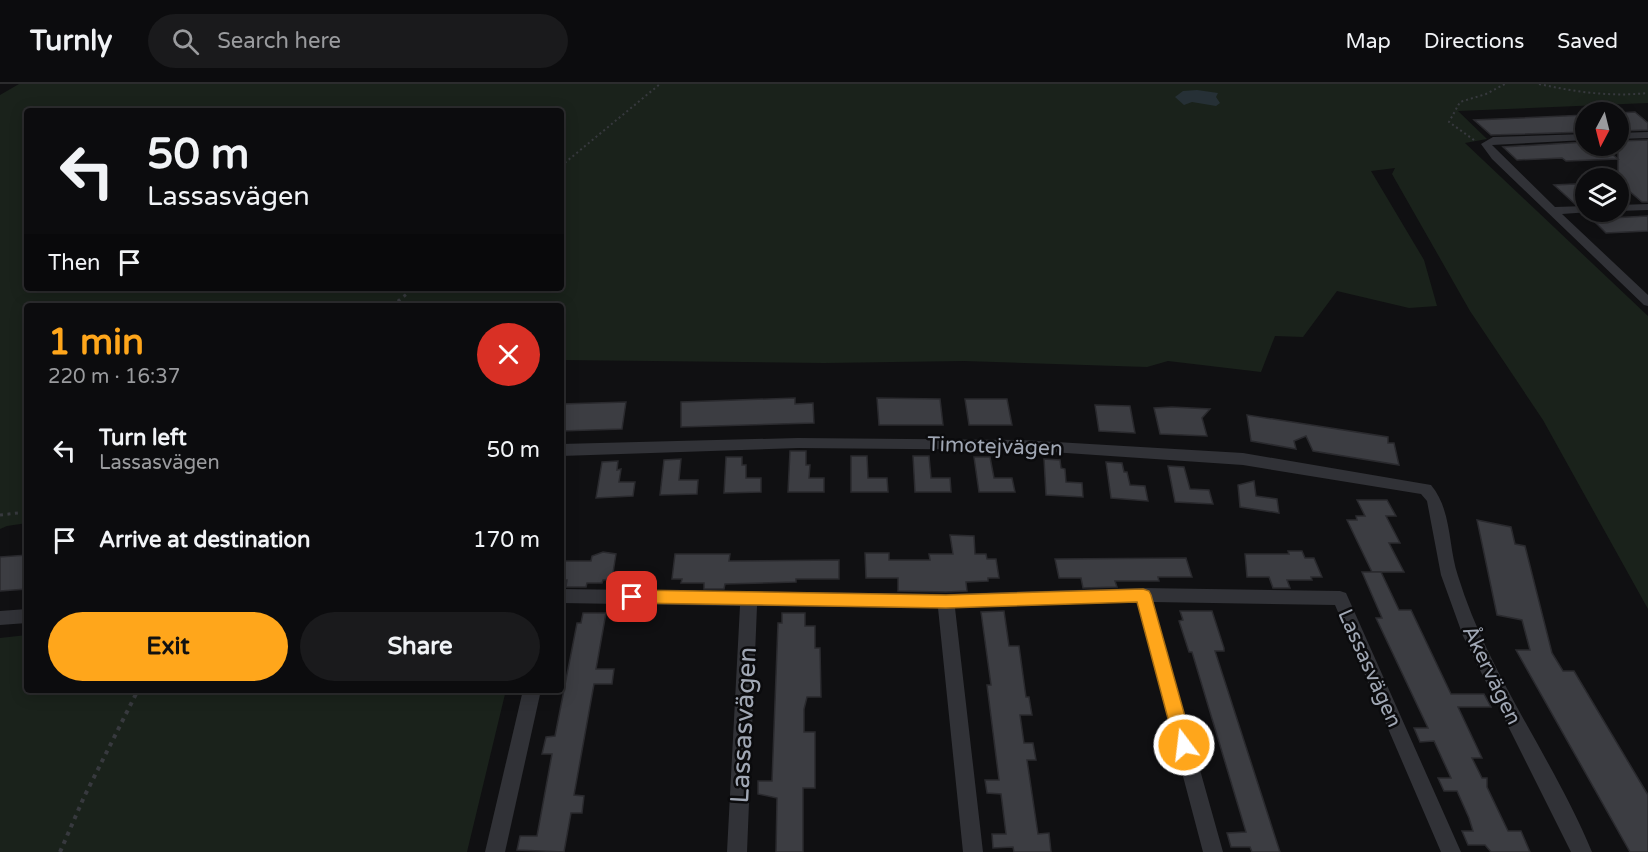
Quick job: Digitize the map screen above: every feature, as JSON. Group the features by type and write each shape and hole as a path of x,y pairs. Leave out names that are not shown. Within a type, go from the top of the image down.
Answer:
{"street":[{"path":"1629,136 1648,135"},
{"path":"1575,137 1487,142 1488,148 1552,211 1646,297"},
{"path":"1629,208 1648,207"},
{"path":"1552,211 1575,210"},
{"name":"Timotejvägen","path":"564,450 798,443 1022,446 1243,459 1426,489"},
{"name":"Åkervägen","path":"1426,489 1434,499 1449,575 1472,636 1582,852"},
{"path":"1143,595 1213,852"},
{"name":"Lassasvägen","path":"564,596 946,602 1143,595 1340,598 1451,852"},
{"name":"Lassasvägen","path":"737,852 749,598"},
{"path":"946,602 973,852"},
{"path":"0,618 24,616"},
{"path":"495,852 531,693"}],"path":[{"path":"564,164 660,84"},
{"path":"1488,148 1449,122 1460,102 1486,94 1505,84"},
{"path":"1539,84 1576,92 1618,96 1648,93"},
{"path":"396,303 410,291"},
{"path":"0,515 24,512"},
{"path":"60,852 84,797 136,693"}],"shaded area":[{"path":"19,84 1648,84 1648,103 1575,102 1575,106 1458,111 1487,139 1465,143 1648,316 1648,609 1543,420 1470,311 1392,174 1395,168 1371,171 1424,260 1437,306 1409,308 1337,291 1303,337 1275,336 1261,372 1168,361 1147,367 964,361 824,363 564,360 564,303 24,303 24,523 0,529 0,95"},
{"path":"1183,91 1218,93 1216,97 1220,103 1216,106 1192,102 1184,105 1175,97"},
{"path":"24,635 24,693 505,693 467,852 0,852 0,638"}],"building":[{"path":"1629,112 1635,112 1648,123 1648,130 1629,131"},
{"path":"1575,115 1575,132 1491,135 1474,120"},
{"path":"1648,140 1648,202 1642,202 1629,191 1629,168 1618,168 1618,156 1629,156 1629,141"},
{"path":"1575,143 1575,156 1614,156 1618,159 1517,160 1503,147"},
{"path":"1575,184 1575,204 1554,185"},
{"path":"1648,216 1648,231 1606,233 1595,222 1629,222 1629,217"},
{"path":"795,398 795,404 813,403 814,423 681,427 681,402"},
{"path":"877,398 940,399 943,425 879,425"},
{"path":"965,399 1007,399 1012,425 969,425"},
{"path":"626,402 622,429 564,431 564,404"},
{"path":"1095,405 1130,406 1135,433 1099,431"},
{"path":"1154,408 1210,409 1202,418 1207,436 1160,434"},
{"path":"1247,415 1388,437 1388,443 1394,443 1399,465 1313,451 1306,436 1294,441 1296,449 1251,441"},
{"path":"790,451 806,451 806,465 810,465 809,478 824,478 824,492 788,492"},
{"path":"851,456 867,456 868,478 887,478 888,492 851,492"},
{"path":"913,456 929,456 931,478 950,478 951,492 915,492"},
{"path":"726,457 742,457 742,465 746,465 746,478 761,478 761,492 724,493"},
{"path":"974,457 990,457 994,478 1012,478 1015,492 979,492"},
{"path":"681,459 679,480 698,480 697,494 660,495 664,460"},
{"path":"1044,459 1060,460 1061,468 1065,469 1066,482 1082,483 1083,497 1046,495"},
{"path":"618,461 617,470 621,469 619,482 635,482 633,496 596,498 602,462"},
{"path":"1106,462 1122,463 1130,485 1145,486 1148,501 1111,498"},
{"path":"1168,466 1184,467 1190,489 1209,490 1213,504 1175,502"},
{"path":"1254,481 1256,496 1277,499 1279,513 1240,507 1238,485"},
{"path":"1357,500 1387,500 1396,516 1386,516 1400,543 1389,543 1404,572 1372,572 1347,520 1357,520 1356,516 1365,516"},
{"path":"1477,520 1511,527 1515,544 1525,546 1552,653 1563,671 1574,671 1648,795 1648,852 1630,852 1516,650 1530,650 1522,620 1497,615"},
{"path":"950,535 974,536 975,554 986,554 987,559 996,559 999,578 966,582 967,591 946,592 898,591 898,578 866,578 865,553 889,553 889,560 930,560 929,554 953,554"},
{"path":"1288,551 1302,551 1305,558 1314,558 1322,577 1311,577 1312,580 1287,580 1290,588 1273,588 1269,577 1247,577 1245,554 1289,554"},
{"path":"603,552 616,554 612,579 603,580 602,583 587,583 586,587 566,587 564,561 591,561 592,556"},
{"path":"675,554 730,554 729,561 839,560 839,579 796,579 796,582 725,584 724,589 704,589 704,583 681,583 682,579 672,579"},
{"path":"24,555 24,589 0,591 0,557"},
{"path":"1186,558 1192,577 1158,577 1159,581 1115,581 1117,587 1083,588 1081,578 1059,578 1055,559"},
{"path":"1362,572 1381,572 1399,610 1411,610 1451,694 1484,694 1491,707 1458,707 1482,758 1472,758 1482,778 1487,778 1487,787 1508,831 1521,831 1530,852 1491,852 1485,845 1468,845 1462,831 1473,831 1469,818 1457,791 1444,791 1438,778 1451,778 1434,741 1420,742 1414,728 1428,728 1376,618 1382,618"},
{"path":"1004,611 1009,646 1019,646 1026,697 1029,697 1032,715 1020,715 1024,743 1033,743 1036,760 1027,760 1038,834 1049,833 1051,852 1014,852 1013,847 993,848 992,834 1006,834 1001,794 987,793 985,780 999,780 987,685 991,685 981,612"},
{"path":"1180,611 1212,611 1224,648 1224,651 1215,651 1280,852 1252,852 1250,847 1231,847 1227,833 1246,832 1192,652 1189,652 1179,621 1183,620"},
{"path":"583,613 606,613 596,669 614,669 612,684 594,684 574,795 584,796 582,813 571,813 564,852 517,850 520,836 537,836 552,754 542,754 546,737 555,736 577,623 581,623"},
{"path":"782,613 805,613 805,626 815,626 815,648 820,648 821,697 807,697 804,709 804,732 815,732 815,788 803,788 803,852 776,852 777,798 758,794 758,781 772,781 778,623 782,623"}],"route":[{"path":"632,597 946,602 1143,595 1184,745"}]}
